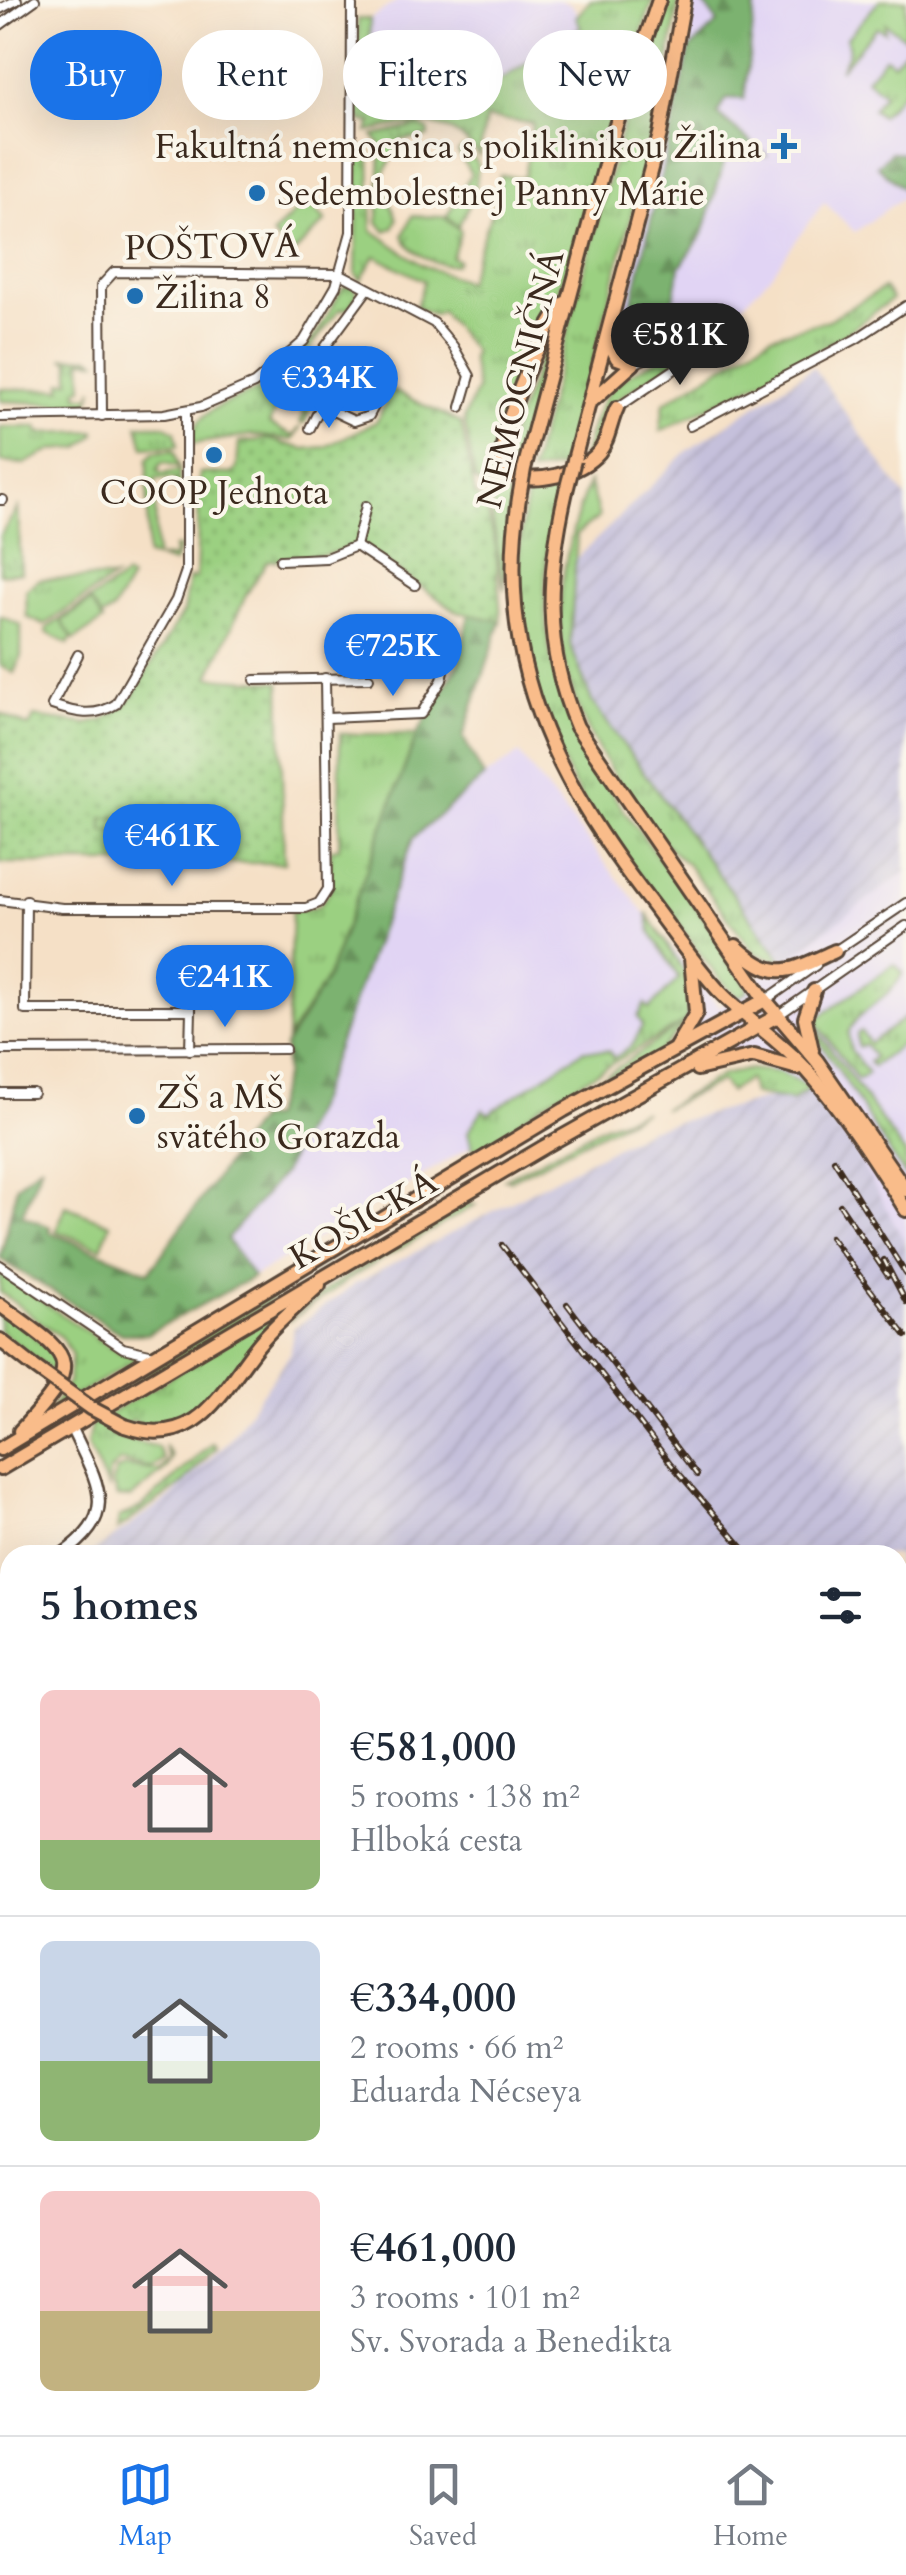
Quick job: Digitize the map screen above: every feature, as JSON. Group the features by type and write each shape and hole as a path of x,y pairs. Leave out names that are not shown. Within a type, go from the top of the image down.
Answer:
{"main road":[{"name":"NEMOCNIČNÁ","path":"659,0 614,131 524,469 513,547 514,600 522,662 538,719 584,812 691,956 744,1014 813,1078 906,1210"},
{"name":"NEMOCNIČNÁ","path":"684,0 660,134 566,491 550,576 549,617 567,703 596,758 765,1000 817,1061 906,1190"},
{"path":"570,297 550,321 501,450 502,463 509,473 531,480 588,462 605,443 617,408"},
{"path":"607,338 616,358 633,364"},
{"path":"588,406 606,384 633,364"},
{"path":"717,929 753,962 775,972 791,971 836,952"},
{"path":"670,1054 688,1032 696,1013 691,956"},
{"path":"814,991 804,1022 817,1061"},
{"name":"KOŠICKÁ","path":"4,1446 464,1170 765,1000"},
{"name":"KOŠICKÁ","path":"0,1468 72,1429 363,1253 777,1016"},
{"path":"677,1075 754,1056 782,1060 813,1078"},
{"path":"0,1340 91,1408 125,1426 168,1431 206,1412 263,1339 337,1269"},
{"path":"0,1304 54,1344 64,1364 62,1382 4,1446"},
{"path":"72,1429 76,1401"}],"street":[{"path":"0,10 16,0"},
{"path":"0,25 35,0"},
{"path":"0,416 102,416 186,410 239,392 269,374 315,326 341,274 352,214 352,0"},
{"path":"341,274 434,323 454,346 470,376 461,408"},
{"name":"POŠTOVÁ","path":"102,416 101,286 107,275 341,274"},
{"path":"292,392 368,289"},
{"path":"690,426 856,339 906,306"},
{"path":"617,408 696,355 722,326"},
{"path":"633,364 695,338 710,339"},
{"path":"269,374 292,392 361,421 380,395"},
{"path":"310,428 321,406"},
{"path":"78,655 52,705 74,712 104,712 116,704 176,600 188,562 186,410"},
{"path":"356,546 366,506"},
{"path":"280,560 326,558 356,546"},
{"path":"356,546 415,585"},
{"path":"328,718 415,717 427,708 442,680 447,656"},
{"path":"0,900 88,908 306,908 319,902 328,889 325,678"},
{"path":"255,680 369,678"},
{"path":"26,900 26,1010 191,1010"},
{"path":"765,1000 906,903"},
{"path":"777,1016 906,926"},
{"path":"190,1050 192,981 214,981"},
{"path":"0,1050 284,1049"},
{"path":"0,1093 33,1093"},
{"path":"464,1170 475,1188"},
{"path":"352,1236 363,1253"},
{"path":"0,1266 124,1348 156,1356"},
{"path":"72,1429 96,1480 100,1508 92,1530 73,1545"}],"shaded area":[{"path":"398,0 559,0 572,5 585,26 580,30 523,30 523,80 503,97 503,30 369,30 370,19"},
{"name":"Fakultná nemocnica s poliklinikou Žilina","path":"693,0 906,0 906,195 855,232 824,202 771,275 725,323 707,318 628,353 613,340 675,96"},
{"path":"443,120 476,120 460,134"},
{"path":"813,367 906,498 906,871 783,962 592,702 570,644 576,559 687,451"},
{"path":"519,754 719,1007 906,871 906,1244 810,1088 677,1023 253,1277 227,1240 283,1173 318,1100 413,838 484,777"},
{"path":"810,1088 851,1145 906,1244 906,1545 103,1545 169,1498 229,1440 290,1354 293,1329 355,1284 649,1129"}],"green space":[{"path":"591,0 653,0 642,30 576,30 581,27 576,17"},
{"path":"665,0 679,0 667,70 667,30 655,30"},
{"path":"701,0 756,0 744,99 727,98 717,114 766,155 725,159 703,234 680,267 669,324 702,325 632,359 627,325 690,49 718,23"},
{"path":"880,0 906,0 906,39 885,23 885,32 877,27 840,70 849,51 847,38"},
{"path":"358,19 370,19 370,30 358,30"},
{"path":"906,48 906,88 881,116 872,109 884,94 866,79 885,57 893,63"},
{"path":"523,65 523,120 611,120 570,261 497,447 499,465 514,481 512,487 481,485 475,480 464,418 477,389 471,359 474,352 441,311 434,315 416,307 424,281 375,256 361,280 356,274 358,151 363,148 370,152 372,230 422,265 467,282 497,197 500,175 524,178 533,123 503,120 503,78"},
{"path":"486,120 479,156 467,142 442,127 415,124 368,132 372,122 362,122"},
{"path":"624,120 656,120 564,467 530,473"},
{"path":"417,126 428,130 429,137 401,140 381,180 397,219 393,228 385,231 378,222 381,146 374,136"},
{"path":"463,148 478,164 475,192 458,227 447,216 471,174 458,152"},
{"path":"891,152 906,153 906,191 877,166"},
{"path":"306,201 326,221 292,255 272,235"},
{"path":"412,216 444,217 461,231 452,257 458,260 456,264 433,261 412,248 403,236"},
{"path":"352,285 357,294 350,308 339,310 293,371 294,382 285,383 281,373 316,335 343,288"},
{"path":"884,288 892,299 845,334 789,367 660,431 664,403 771,336 828,320"},
{"path":"559,309 515,471 507,460 506,447"},
{"path":"693,345 692,350 616,400 595,449 583,459 598,410 617,383"},
{"path":"90,357 96,361 82,360 83,388 78,389 78,396 91,396 88,405 0,401 0,389 62,389 62,382 70,381 70,361 63,358"},
{"path":"264,388 311,407 304,424 300,422 305,411 280,401 269,424 293,436 301,426 293,440 252,435 192,444 199,422 207,414"},
{"path":"392,390 461,423 475,493 487,510 496,547 501,621 458,612 360,545 324,555 267,561 246,595 209,677 280,682 284,863 0,863 0,713 29,727 34,717 87,724 104,720 130,700 183,612 189,578 196,579 200,473 232,474 237,468 239,442 269,439 303,449 325,447 377,421"},
{"path":"138,425 164,425 175,431 178,446 144,447"},
{"path":"0,427 38,427 39,433 95,431 95,435 79,448 52,450 24,464 0,462"},
{"path":"174,450 179,467 162,462 157,470 162,474 179,470 179,489 175,489 175,479 155,479 156,558 174,558 174,547 179,547 174,563 147,556 148,459 154,452"},
{"path":"589,481 599,517 577,534 570,644 592,702 783,962 755,953 687,864 655,832 601,755 582,717 562,644 561,606 574,526"},
{"path":"559,489 546,571 548,640 563,701 588,755 744,979 748,991 739,997 710,966 598,823 578,792 546,723 526,648 519,572 521,534 527,496"},
{"path":"499,494 511,495 504,590 491,510"},
{"path":"18,508 21,572 0,574 0,536"},
{"path":"126,576 131,579 113,610 101,618 91,603 62,621 72,637 68,644 46,632 47,628"},
{"path":"114,578 44,625 27,617 26,590 40,579"},
{"path":"91,602 103,621 74,640 61,621"},
{"path":"469,614 501,621 463,737 484,777 413,838 318,1100 283,1173 227,1239 253,1277 147,1334 121,1334 0,1259 17,1185 42,1164 22,1215 50,1227 49,1232 149,1272 258,1119 271,1118 285,1074 285,1046 327,978 417,734 459,663"},
{"path":"0,616 21,625 21,656 14,673 0,666"},
{"path":"340,734 417,734 327,978 287,1039 292,911 319,906 330,891 331,849 339,848"},
{"path":"103,818 129,818 130,831 156,831 156,845 129,845 129,832 103,831"},
{"path":"647,913 688,977 687,1020 543,1104 480,1150 472,1148 468,1132 483,1109 488,1114 584,1050 609,1051 614,1058 632,1046 643,1025 638,1017 645,1004 649,1009 679,978 651,933"},
{"path":"894,964 903,972 898,982 860,1016 848,1033 851,1051 868,1073 858,1080 818,1025 818,1018"},
{"path":"906,1017 906,1041 873,1066 869,1062 874,1057 865,1044 858,1047 857,1034 861,1031 870,1043"},
{"path":"812,1023 906,1155 906,1177 811,1031"},
{"path":"685,1024 658,1053 590,1086 679,1026"},
{"path":"750,1069 780,1072 810,1088 792,1101 753,1094 749,1079 729,1092 721,1081 663,1109 722,1075"},
{"path":"644,1111 510,1180 505,1179 605,1125"},
{"path":"464,1203 475,1205 352,1277 288,1322 328,1288"},
{"path":"66,1206 110,1224 101,1248 56,1231"},
{"path":"347,1248 217,1337 75,1417"},
{"path":"0,1273 110,1347 139,1358 49,1411 68,1383 72,1355 61,1337 0,1292"},
{"path":"286,1307 198,1409 177,1422 155,1427 132,1420 112,1435 158,1447 163,1459 152,1468 120,1461 109,1472 108,1488 87,1445 91,1425"},
{"path":"0,1309 57,1354 56,1374 0,1331"},
{"path":"212,1443 216,1447 183,1483 117,1530 119,1517 141,1508"},
{"path":"164,1445 171,1456 166,1469 131,1498 117,1497 112,1483 116,1471 125,1466 160,1471 169,1459"}],"railway":[{"path":"834,1160 906,1274"},
{"path":"840,1205 888,1276"},
{"path":"830,1237 906,1336"},
{"path":"502,1245 671,1464 740,1545"},
{"path":"884,1260 906,1302"},
{"path":"567,1304 697,1475"}],"place":[{"name":"Fakultná nemocnica s poliklinikou Žilina","path":"784,146"},
{"name":"Sedembolestnej Panny Márie","path":"257,193"},
{"name":"Žilina 8","path":"135,296"},
{"name":"COOP Jednota","path":"214,455"},
{"name":"ZŠ a MŠ svätého Gorazda","path":"137,1116"}]}
